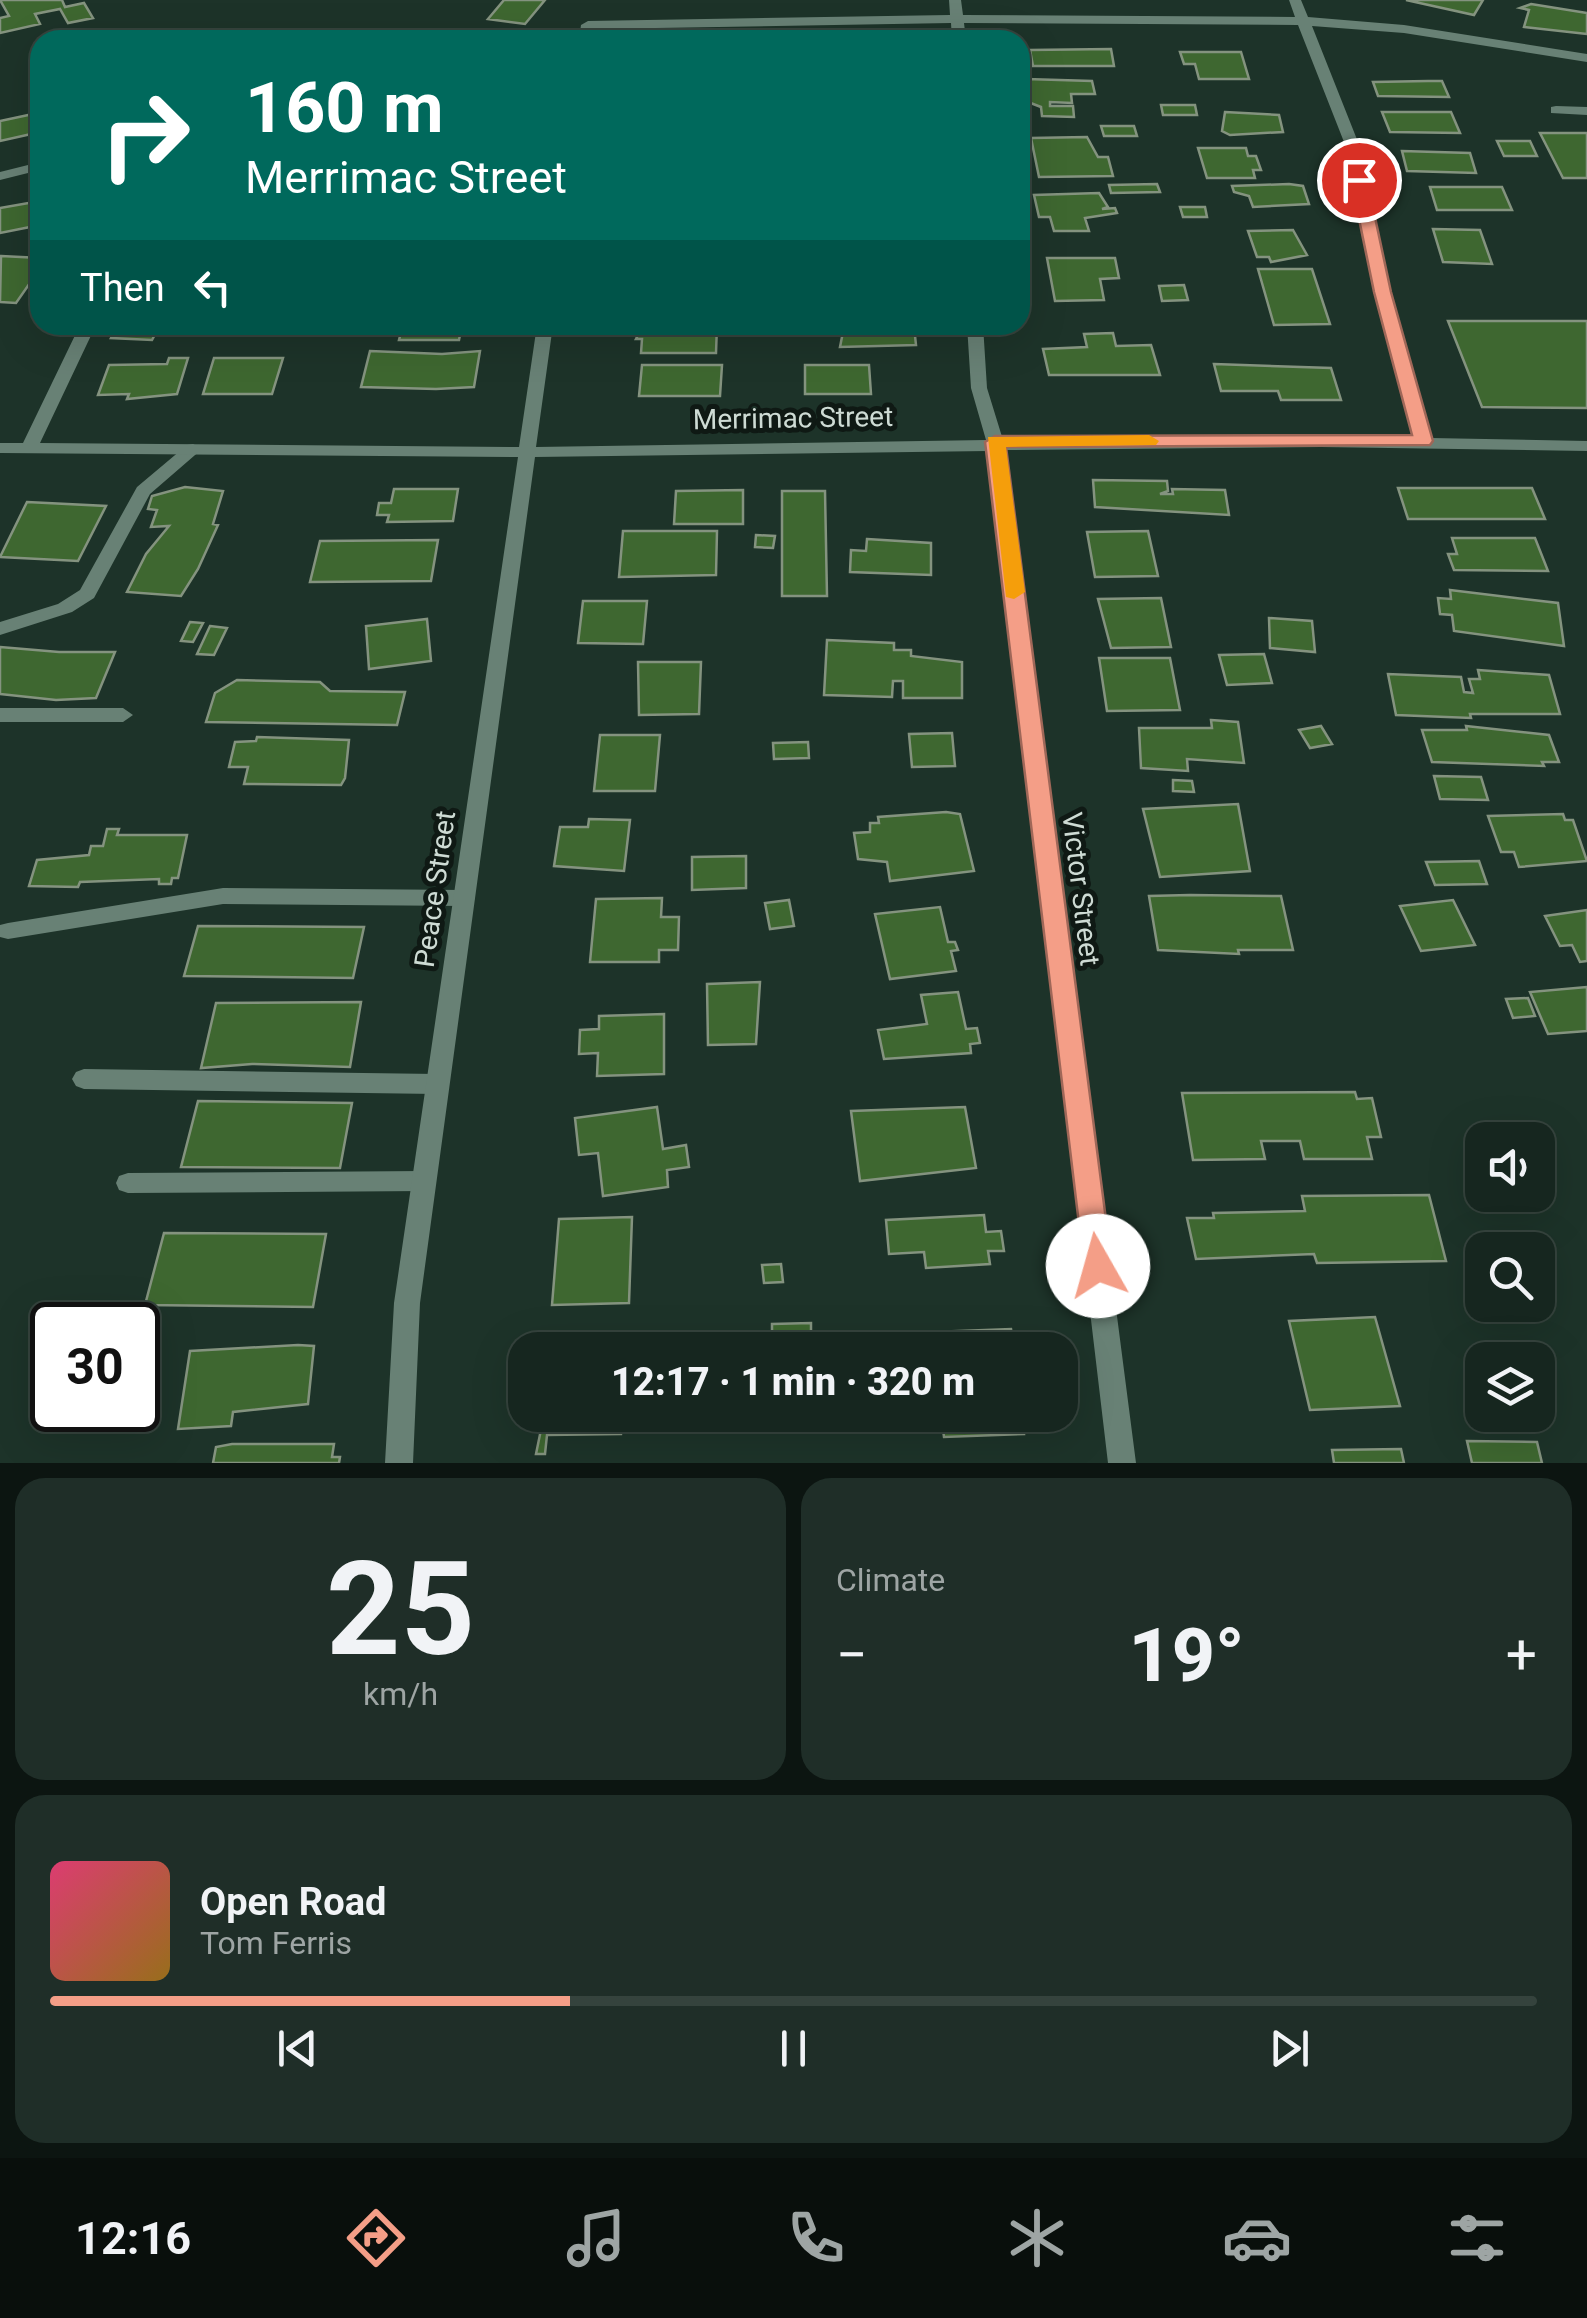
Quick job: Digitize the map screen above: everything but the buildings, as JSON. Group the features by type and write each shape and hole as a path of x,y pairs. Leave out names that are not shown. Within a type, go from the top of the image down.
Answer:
{"street":[{"path":"954,0 958,30"},
{"path":"1295,0 1351,142 1382,292 1423,441"},
{"path":"640,30 957,18 1304,21 1404,29 1587,58"},
{"path":"1556,110 1587,111"},
{"path":"0,176 30,168"},
{"path":"29,448 83,335"},
{"name":"Peace Street","path":"399,1463 407,1303 544,335"},
{"name":"Victor Street","path":"976,335 979,388 995,442 1122,1463"},
{"name":"Merrimac Street","path":"0,448 527,452 995,442 1423,441 1587,446"},
{"path":"0,629 65,608 87,594 143,491 193,449"},
{"path":"0,715 123,715"},
{"path":"8,931 224,896 464,898"},
{"path":"84,1079 438,1084"},
{"path":"128,1182 424,1181"}],"slow traffic":[{"path":"1014,592 995,442 1149,441"}],"route":[{"path":"1098,1266 995,442 1423,441 1382,292 1359,180"}]}
